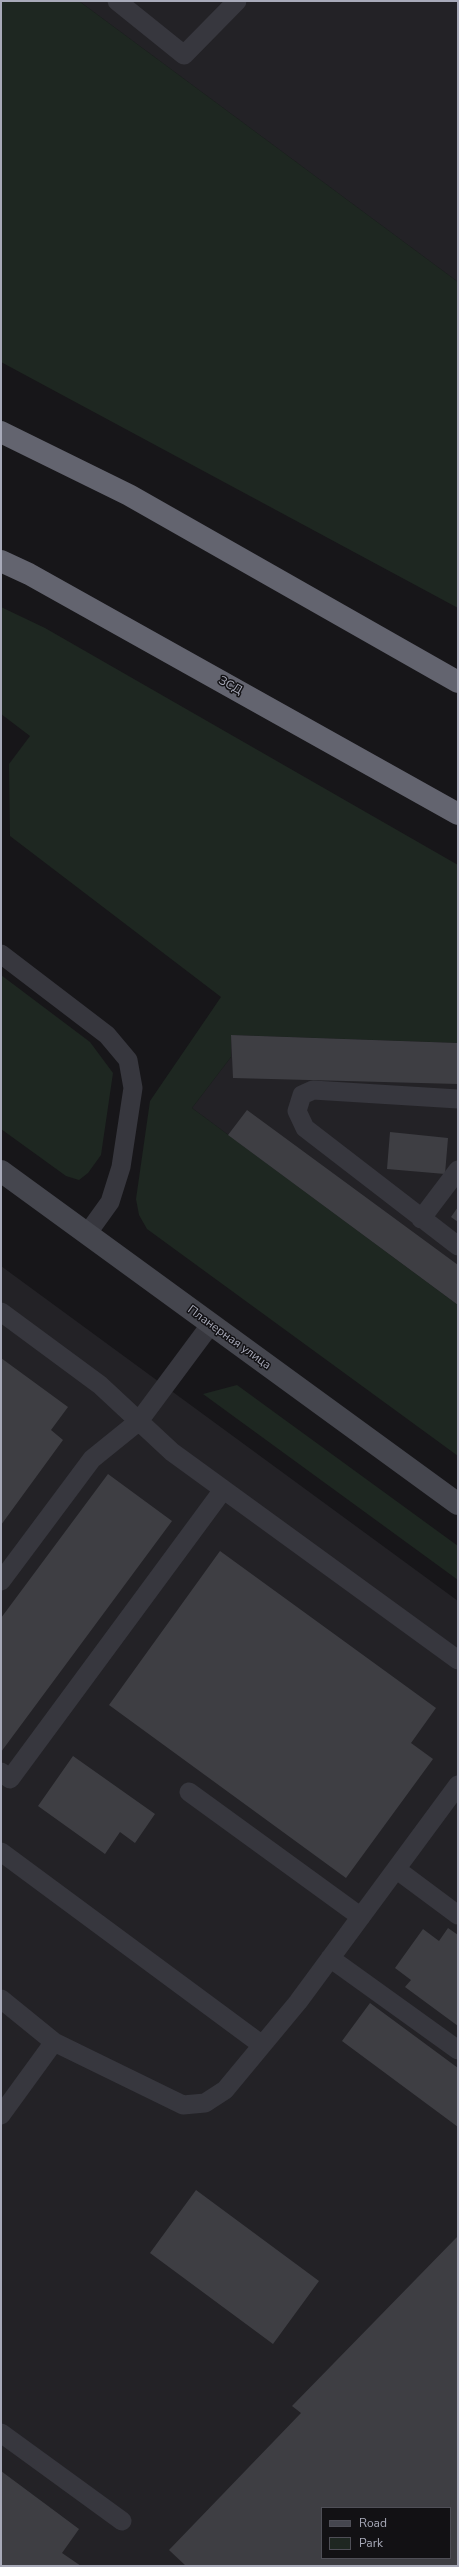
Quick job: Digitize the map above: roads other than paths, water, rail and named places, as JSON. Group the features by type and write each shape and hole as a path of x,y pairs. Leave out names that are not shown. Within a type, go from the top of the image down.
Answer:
{"highway":[{"path":"1,432 129,495 458,682"},
{"name":"ЗСД","path":"1,561 28,574 458,814"}],"main road":[{"name":"Планерная улица","path":"1,1171 458,1504"}],"lane":[{"path":"117,1 184,55 237,1"},
{"path":"1,954 106,1035 128,1060 133,1088 121,1167 110,1202 87,1234"},
{"path":"458,1100 313,1090 302,1095 298,1111 305,1128 421,1219 458,1246"},
{"path":"421,1219 458,1170"},
{"path":"1,1312 100,1385 172,1452 458,1660"},
{"path":"1,1581 92,1459 139,1421 211,1324"},
{"path":"1,1772 10,1779 223,1490"},
{"path":"1,1999 54,2042 183,2106 205,2103 225,2090 262,2045 330,1958 458,1785"},
{"path":"189,1792 361,1916"},
{"path":"1,1852 262,2045"},
{"path":"396,1869 458,1915"},
{"path":"330,1958 458,2050"},
{"path":"1,2115 54,2042"},
{"path":"1,2433 122,2521"}]}
